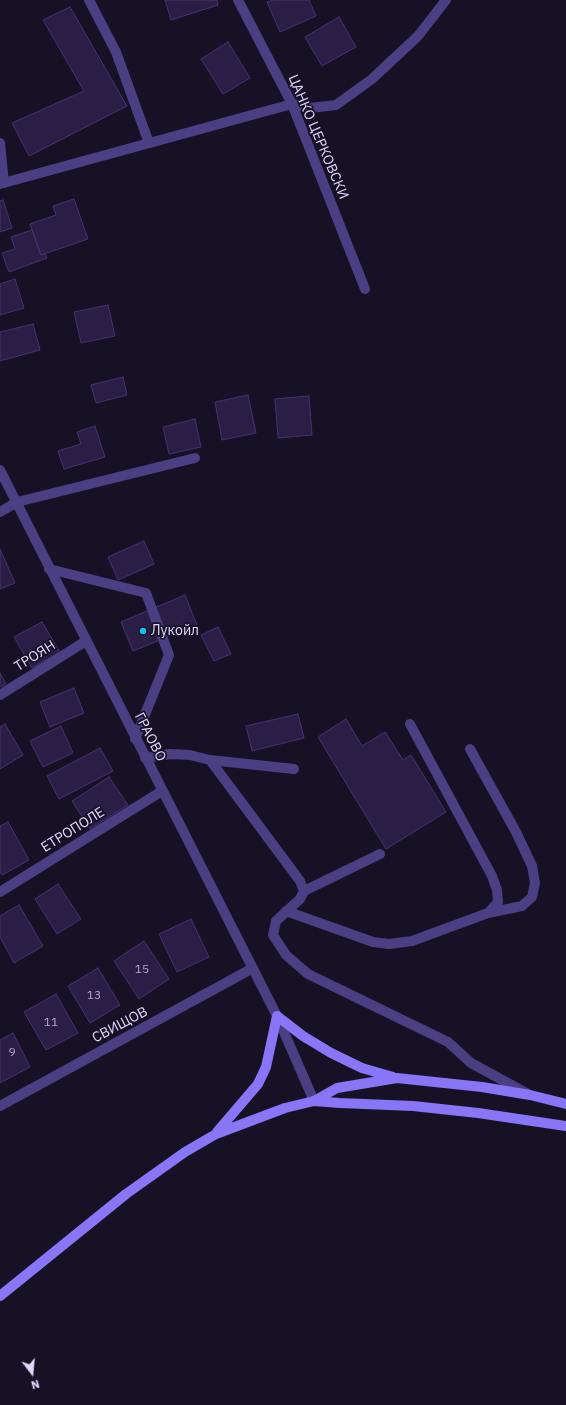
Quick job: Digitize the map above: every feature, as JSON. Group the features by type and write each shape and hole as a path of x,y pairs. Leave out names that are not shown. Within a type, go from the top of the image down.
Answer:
{"main road":[{"path":"216,1134 258,1084 266,1067 277,1016 303,1036 331,1053 362,1068 397,1078 442,1082 530,1095 566,1104"},
{"path":"0,1296 151,1175 184,1152 216,1134 285,1108 314,1100 337,1088 397,1078"},
{"path":"314,1100 340,1104 413,1106 478,1112 566,1126"}],"street":[{"path":"89,0 116,52 149,143"},
{"name":"ЦАНКО ЦЕРКОВСКИ","path":"238,0 292,104 365,289"},
{"path":"0,143 2,183 292,104 310,108 336,105 372,79 418,36 446,0"},
{"path":"0,512 17,502 195,458"},
{"name":"ГРАОВО","path":"0,470 135,739 277,1016 314,1100"},
{"path":"49,569 146,593 169,655 135,739"},
{"name":"ТРОЯН","path":"0,695 86,641"},
{"path":"410,724 492,876 497,890 498,902 488,913"},
{"path":"286,911 373,942 390,944 412,941 488,913 522,906 532,898 535,883 532,866 516,832 470,749"},
{"path":"145,758 170,754 190,755 210,760 294,769"},
{"path":"210,760 300,881 304,891"},
{"name":"ЕТРОПОЛЕ","path":"0,892 162,791"},
{"path":"380,854 304,891 300,899 276,921 273,935 286,955 308,974 448,1042 470,1063 530,1095"},
{"name":"СВИЩОВ","path":"0,1106 253,968"}],"building":[{"path":"165,0 217,0 218,5 171,20"},
{"path":"273,0 309,0 316,16 280,32 267,2"},
{"path":"70,7 127,106 29,156 12,123 84,91 43,20"},
{"path":"339,17 356,47 322,66 305,37"},
{"path":"228,42 250,78 223,94 201,59"},
{"path":"74,199 88,239 41,255 30,224 56,215 53,206"},
{"path":"3,200 12,228 0,232 0,201"},
{"path":"32,230 41,255 45,254 47,258 9,272 2,253 15,249 11,237"},
{"path":"15,279 24,308 0,315 0,284"},
{"path":"108,305 115,336 81,343 74,312"},
{"path":"33,324 40,350 0,361 0,332"},
{"path":"123,377 127,395 96,403 91,385"},
{"path":"248,395 256,433 222,440 215,402"},
{"path":"309,396 312,435 278,438 275,399"},
{"path":"195,419 201,447 169,454 163,427"},
{"path":"95,426 105,457 64,469 58,451 81,444 77,432"},
{"path":"144,541 154,564 118,580 108,557"},
{"path":"0,549 15,583 0,589"},
{"path":"185,595 197,625 133,651 121,622"},
{"path":"42,622 60,652 32,668 14,637"},
{"path":"218,627 231,654 214,661 201,635"},
{"path":"0,673 6,684 0,687"},
{"path":"74,688 84,713 50,727 40,702"},
{"path":"298,714 304,738 252,751 246,726"},
{"path":"346,719 362,746 385,732 403,760 411,755 446,812 386,849 318,737"},
{"path":"5,724 23,755 0,769 0,727"},
{"path":"61,726 73,753 43,767 30,741"},
{"path":"100,748 113,771 59,799 47,776"},
{"path":"109,777 128,805 90,829 72,801"},
{"path":"8,822 29,860 2,875 0,872 0,826"},
{"path":"58,884 81,919 57,934 35,899"},
{"path":"19,905 43,946 14,963 0,937 0,916"},
{"path":"191,919 209,957 177,972 159,934"},
{"path":"144,941 169,979 139,999 114,961"},
{"path":"98,968 120,1005 90,1023 68,986"},
{"path":"56,994 78,1033 46,1050 24,1012"},
{"path":"13,1033 30,1067 0,1083 0,1040"}],"place":[{"name":"Лукойл","path":"143,631"}]}
